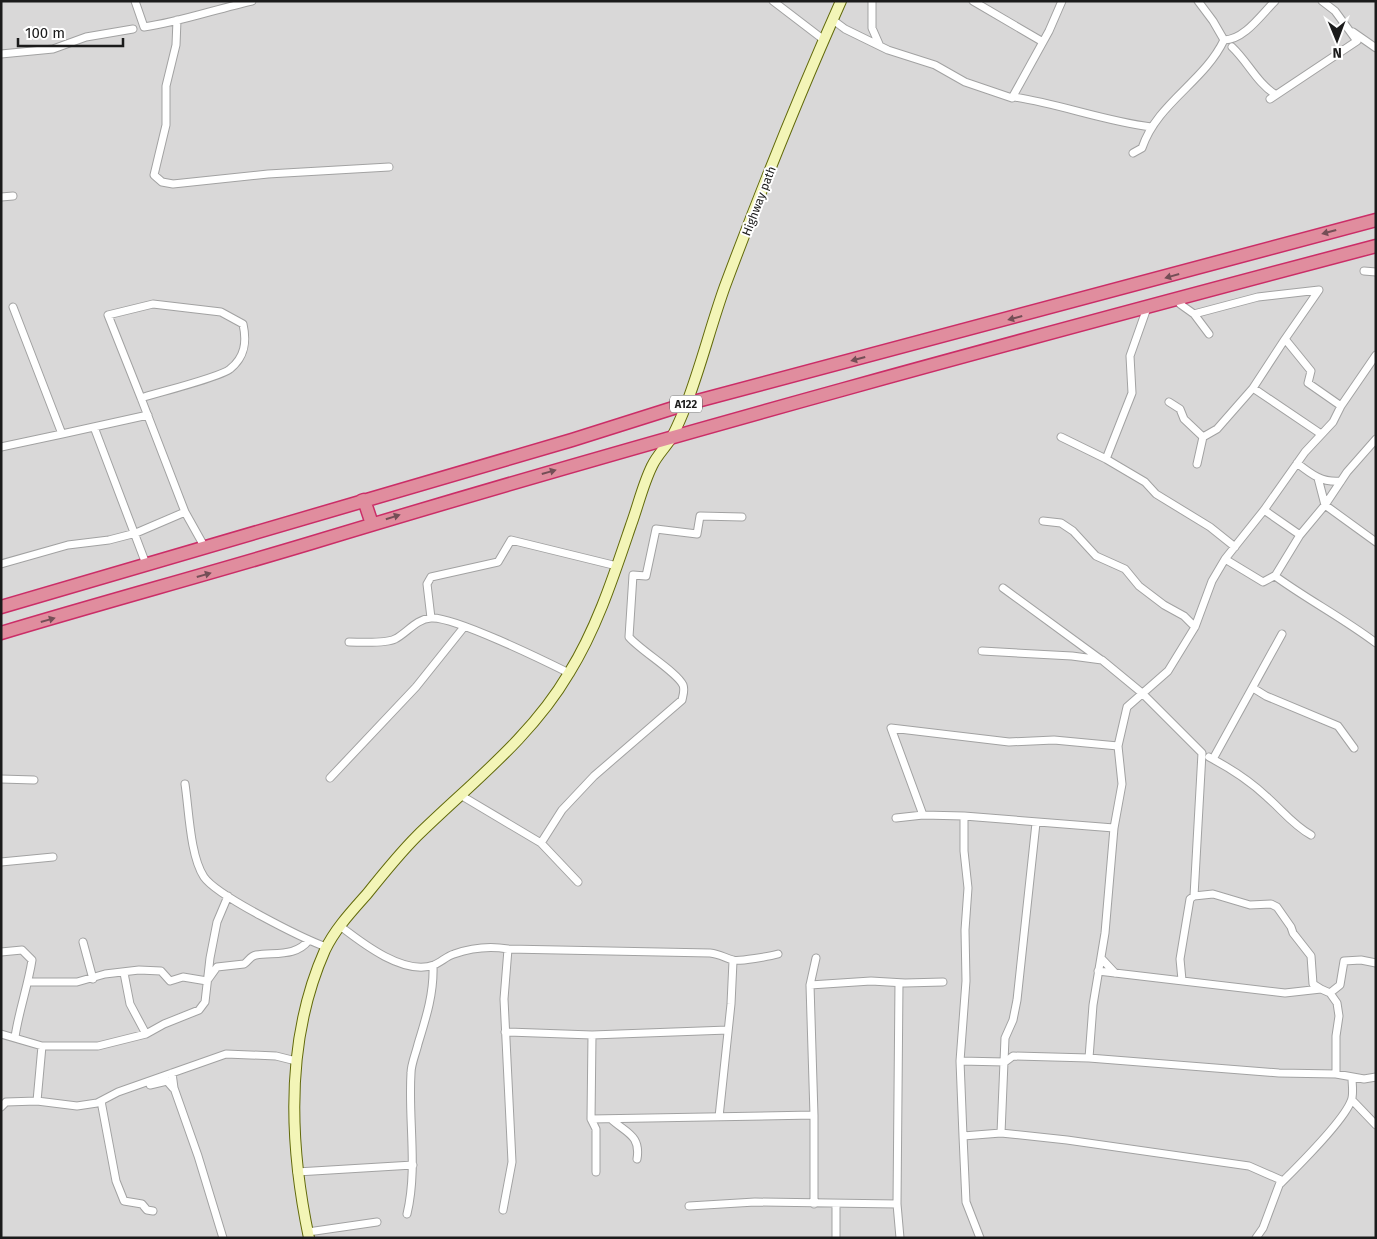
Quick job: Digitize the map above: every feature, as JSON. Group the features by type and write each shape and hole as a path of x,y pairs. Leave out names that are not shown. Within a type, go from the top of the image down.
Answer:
{"highway":[{"name":"A122","path":"1,607 204,546 300,521 361,501 563,443 686,404 1376,220"},
{"name":"A122","path":"1,634 671,438 891,376 1376,246"},
{"path":"361,501 364,500 366,504 372,524"}],"street":[{"path":"135,1 144,27 252,1"},
{"path":"772,1 824,40"},
{"name":"Highway path","path":"308,1235 297,1172 294,1122 296,1061 311,994 326,947 340,926 417,836 462,796 509,749 553,699 570,673 587,641 617,566 653,464 671,438 686,404 725,286 793,109 841,1"},
{"path":"872,1 872,28 879,44"},
{"path":"973,1 1043,42"},
{"path":"1014,97 1062,1"},
{"path":"1198,1 1224,40"},
{"path":"1224,40 1232,40 1243,33 1275,1"},
{"path":"1232,47 1250,66 1273,97 1357,41 1335,11 1322,1"},
{"path":"177,20 176,45 166,86 166,125 154,175 162,182 173,184 268,174 389,167"},
{"path":"833,20 845,29 888,50 935,65 965,82 1014,97 1053,104 1105,119 1151,127"},
{"path":"1,54 53,50 86,37 133,29"},
{"path":"1352,32 1376,48"},
{"path":"1133,153 1142,148 1151,127 1163,111 1216,56 1224,40"},
{"path":"1,197 13,196"},
{"path":"1364,271 1376,272"},
{"path":"1194,314 1258,297 1318,290 1253,388 1217,430 1203,437"},
{"path":"1180,298 1180,304 1194,314 1210,334"},
{"path":"141,398 229,370 240,356 247,342 243,324 221,312 153,304 108,315 185,512 204,546"},
{"path":"13,307 62,434"},
{"path":"1106,459 1132,393 1130,356 1147,308"},
{"path":"1286,340 1311,371 1308,383 1341,406"},
{"path":"1089,1058 1098,971 1105,933 1114,828 1122,784 1118,746 1127,707 1168,671 1195,627 1212,581 1225,559 1264,510 1297,462 1333,422 1341,406 1376,354"},
{"path":"1253,388 1321,434"},
{"path":"1169,402 1180,409 1184,419 1203,437"},
{"path":"1,447 148,415"},
{"path":"94,427 146,564"},
{"path":"1061,437 1106,459 1145,482 1156,494 1210,526 1235,547"},
{"path":"1197,464 1203,437"},
{"path":"1225,559 1263,582 1275,576 1300,535 1325,505 1358,457 1376,439"},
{"path":"1297,462 1318,478 1332,482 1341,481"},
{"path":"1318,478 1325,505 1376,542"},
{"path":"1264,510 1300,535"},
{"path":"1,564 68,545 109,540 134,533 185,512"},
{"path":"541,842 562,810 594,776 682,700 684,687 680,679 638,647 629,637 633,575 646,576 656,529 697,534 700,516 742,518"},
{"path":"1043,521 1061,523 1073,531 1096,556 1125,569 1140,586 1164,605 1184,616 1195,627"},
{"path":"431,618 427,584 432,577 498,562 512,540 617,566"},
{"path":"1275,576 1306,598 1335,613 1355,630 1376,642"},
{"path":"1003,588 1102,660 1142,693 1202,753 1247,780 1282,810 1295,826 1310,835"},
{"path":"349,642 394,640 414,625 431,618 464,627 570,673"},
{"path":"330,778 416,688 464,627"},
{"path":"1213,759 1282,634"},
{"path":"982,651 1072,656 1102,660"},
{"path":"1253,688 1266,696 1338,726 1354,748"},
{"path":"923,815 892,728 1009,742 1054,740 1118,746"},
{"path":"1194,896 1202,753"},
{"path":"1,779 34,780"},
{"path":"185,784 198,865 204,878 228,896 309,940 326,947"},
{"path":"462,796 541,842 578,882"},
{"path":"896,818 923,815 964,816 1114,828"},
{"path":"964,816 964,851 968,888 965,930 966,981 960,1061 966,1202 980,1238"},
{"path":"1000,1133 1005,1038 1013,1020 1017,1000 1036,823"},
{"path":"1,862 53,857"},
{"path":"1182,980 1182,945 1190,899 1194,896 1212,894 1250,905 1270,904 1277,907 1293,933 1311,956 1314,984 1330,994 1337,1003 1339,1016 1336,1036 1336,1074"},
{"path":"1,1034 42,1046 98,1046 146,1034 203,1007 217,922 228,896"},
{"path":"340,926 371,949 394,961 418,966 433,966 454,954 475,949 498,947 508,950 710,952 721,954 734,961 763,958 778,954"},
{"path":"207,981 217,968 244,964 250,957 257,955 295,951 303,948 309,940"},
{"path":"83,942 92,979"},
{"path":"1,952 16,950 28,954 32,960 28,982 21,1000 15,1037"},
{"path":"503,1210 512,1162 504,999 508,950"},
{"path":"814,1204 814,1115 810,985 816,958"},
{"path":"1101,958 1115,973"},
{"path":"1330,994 1340,986 1344,961 1361,960 1376,963"},
{"path":"719,1117 734,961"},
{"path":"407,1214 412,1192 411,1071 434,984 433,966"},
{"path":"28,982 60,983 92,979 105,974 139,970 161,971 170,982 183,977 207,981"},
{"path":"1098,971 1285,992 1321,989"},
{"path":"124,973 130,1004 146,1034"},
{"path":"810,985 871,981 900,983 943,982"},
{"path":"900,983 897,1204 900,1238"},
{"path":"505,1032 592,1035 728,1030"},
{"path":"592,1035 591,1119 596,1129 596,1172"},
{"path":"37,1101 42,1046"},
{"path":"1,1108 6,1102 37,1101 77,1106 102,1101 118,1092 226,1054 276,1056 296,1061"},
{"path":"960,1061 1005,1062 1013,1056 1089,1058 1279,1073 1336,1074 1352,1078 1376,1077"},
{"path":"172,1073 174,1088 198,1156 223,1238"},
{"path":"1256,1238 1263,1228 1280,1183 1328,1133 1352,1100 1352,1078"},
{"path":"118,1092 167,1081 174,1088"},
{"path":"1352,1100 1376,1125"},
{"path":"102,1101 116,1181 122,1198 124,1201 142,1204 147,1210 153,1211"},
{"path":"591,1119 814,1115"},
{"path":"611,1119 634,1136 638,1150 637,1160"},
{"path":"963,1136 1000,1133 1249,1166 1280,1179 1280,1183"},
{"path":"297,1172 412,1165"},
{"path":"689,1206 755,1202 897,1204"},
{"path":"836,1204 836,1238"},
{"path":"308,1235 377,1222"}],"shaded area":[{"path":"1,1 1376,1 1376,1238 1,1238"}]}
